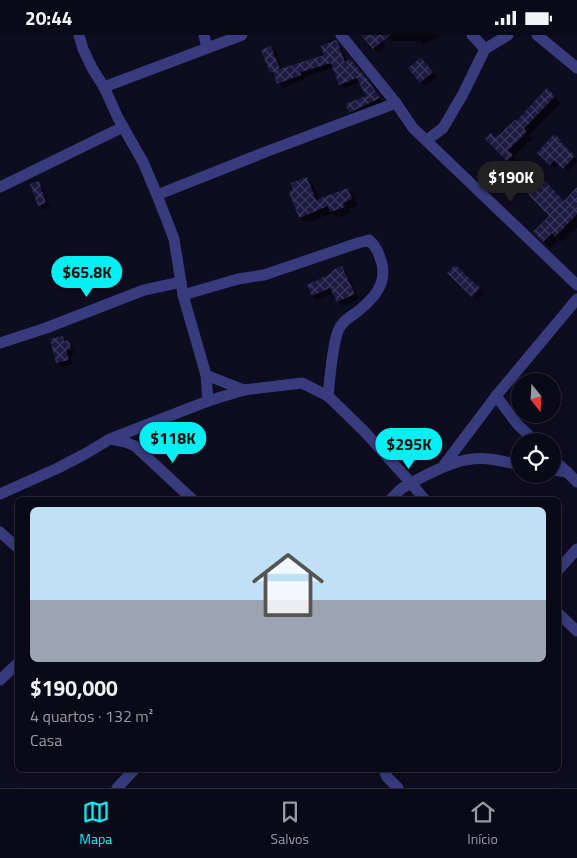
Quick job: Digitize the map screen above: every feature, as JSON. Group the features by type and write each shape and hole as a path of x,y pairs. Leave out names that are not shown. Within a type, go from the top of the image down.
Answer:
{"street":[{"path":"79,35 92,68 143,162 174,239 183,295 206,375 208,401"},
{"path":"204,35 207,48"},
{"path":"104,87 242,35"},
{"path":"341,35 396,103 413,128 577,285"},
{"path":"472,35 485,49"},
{"path":"427,141 443,128 463,94 485,49 508,35"},
{"path":"537,35 577,68"},
{"path":"157,195 396,103"},
{"path":"0,185 123,127"},
{"path":"183,295 238,279 264,275 370,240 375,245 383,269 382,283 376,293 362,307 343,321 334,347 328,396"},
{"path":"0,343 46,328 144,290 181,282"},
{"path":"444,465 496,396 577,299"},
{"path":"206,375 244,390"},
{"path":"0,495 58,468 110,439 208,401 244,390 302,383 328,396 364,431 423,497"},
{"path":"496,396 526,433"},
{"path":"135,446 138,428"},
{"path":"110,439 125,441 135,446 190,497"},
{"path":"393,497 401,489 444,465 466,459 487,459 511,463"},
{"path":"561,466 577,482"},
{"path":"561,471 567,472"},
{"path":"0,532 15,545"},
{"path":"561,567 577,549"},
{"path":"561,616 577,631"},
{"path":"0,680 15,666"},
{"path":"117,788 132,772"},
{"path":"385,772 387,777 398,788"}],"building":[{"path":"361,35 390,35 373,49"},
{"path":"336,40 345,62 350,59 352,61 380,98 349,113 346,104 366,96 357,78 339,85 331,63 301,72 301,75 277,84 273,72 270,73 261,50 271,46 280,69 324,55 321,46"},
{"path":"421,57 433,72 420,83 408,68"},
{"path":"547,88 555,96 524,129 527,132 508,150 513,155 507,161 485,139 491,133 496,138 516,121"},
{"path":"554,134 575,156 563,169 554,160 550,165 537,153"},
{"path":"307,177 316,200 348,188 352,199 343,203 345,207 330,212 328,206 299,218 289,192 293,190 291,183"},
{"path":"543,179 564,201 577,187 577,214 555,237 552,233 543,242 533,232 549,216 528,194"},
{"path":"39,181 46,203 38,206 30,184"},
{"path":"455,265 480,288 472,297 447,273"},
{"path":"342,266 355,294 337,302 330,288 312,296 307,285"},
{"path":"63,336 64,341 69,340 71,349 66,350 69,360 56,363 50,339"}]}
